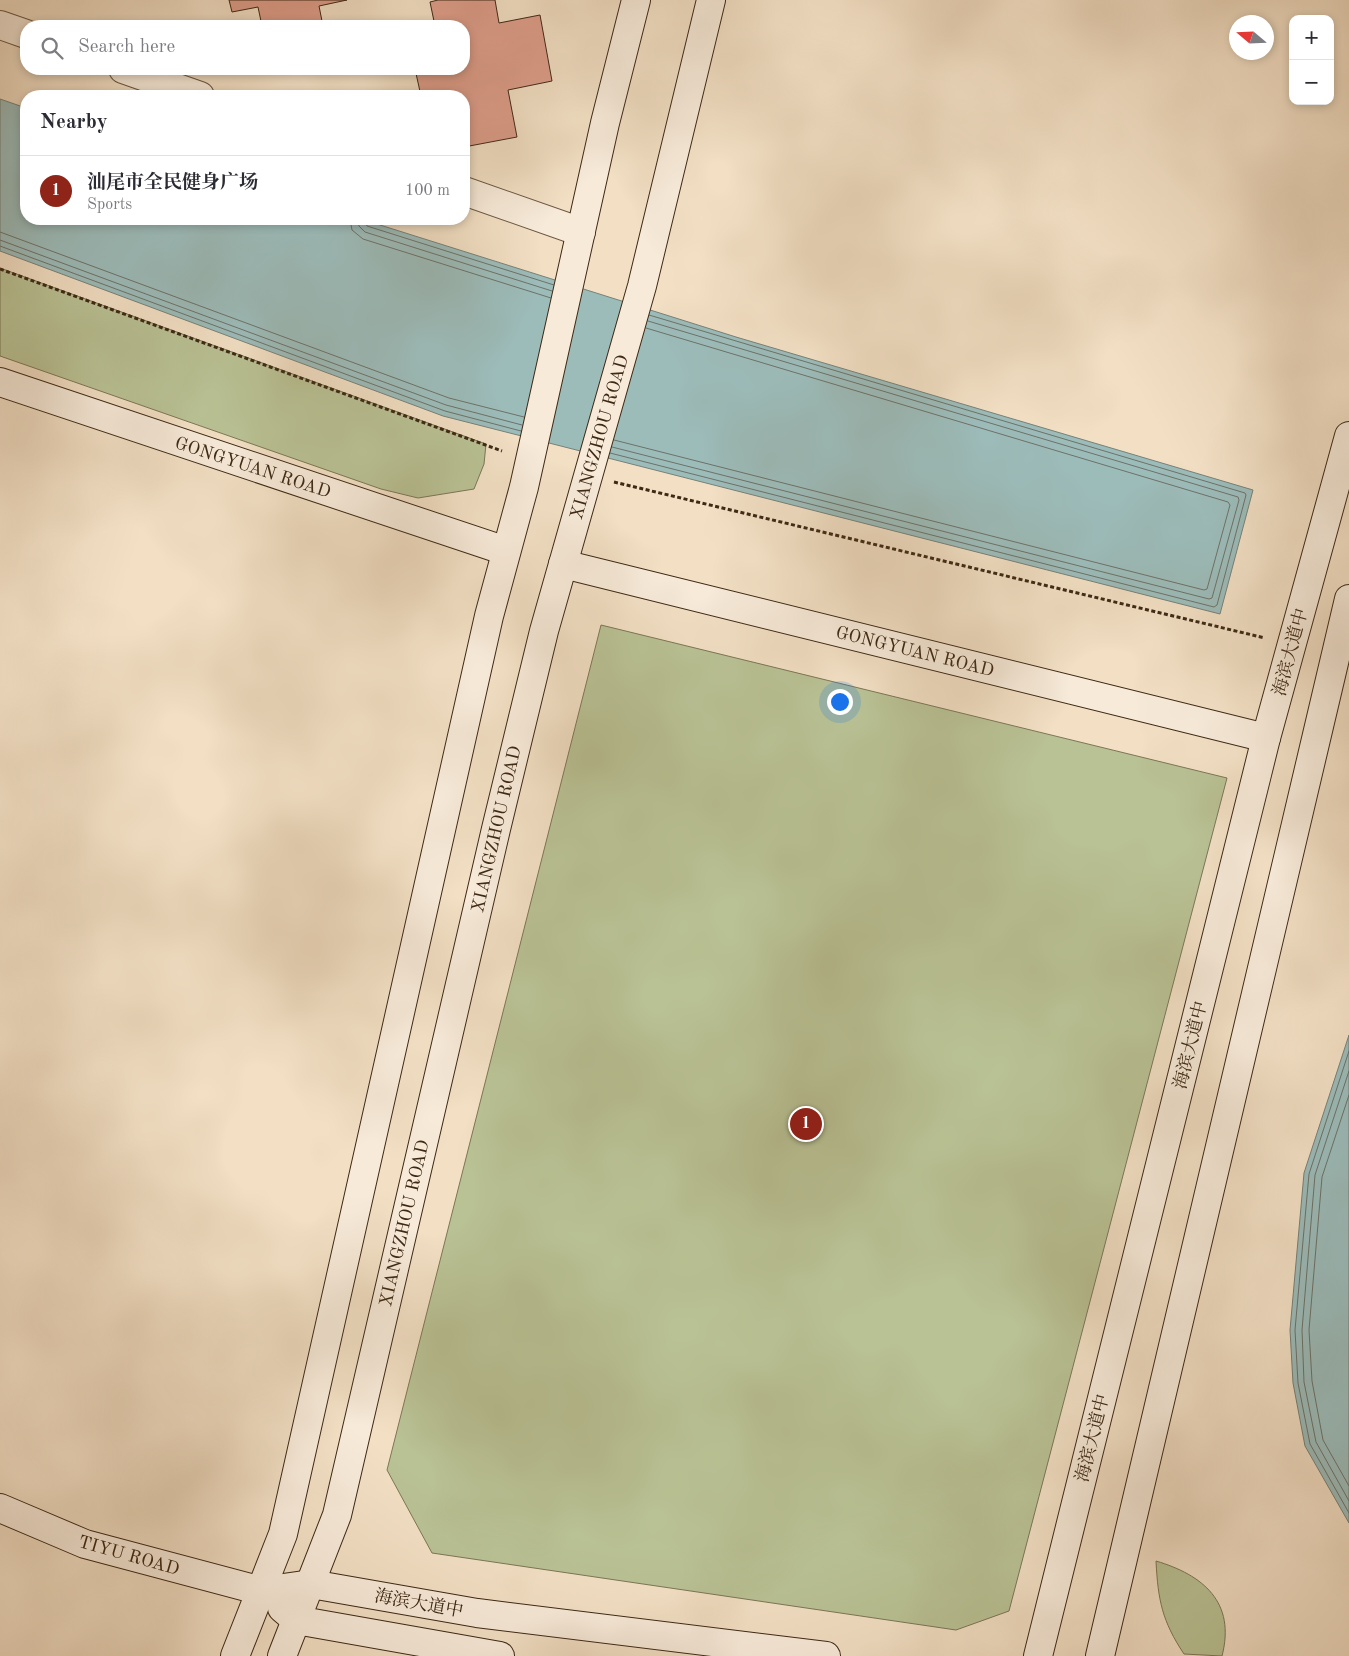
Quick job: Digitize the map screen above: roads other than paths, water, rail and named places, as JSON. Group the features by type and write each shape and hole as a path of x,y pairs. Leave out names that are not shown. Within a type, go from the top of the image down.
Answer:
{"main road":[{"path":"235,1656 262,1591 287,1518 489,616 528,461 605,123 636,0"},
{"name":"XIANGZHOU ROAD","path":"282,1656 337,1515 358,1417 494,839 563,564 590,476 642,286 711,0"},
{"path":"0,25 20,32"},
{"path":"139,75 183,90"},
{"path":"470,192 581,232"},
{"name":"GONGYUAN ROAD","path":"0,382 506,551"},
{"name":"海滨大道中","path":"1038,1656 1266,738 1349,436"},
{"name":"GONGYUAN ROAD","path":"563,564 1266,738"},
{"path":"1100,1656 1349,599"},
{"name":"TIYU ROAD","path":"0,1508 85,1544 262,1591"},
{"name":"海滨大道中","path":"262,1591 311,1584 477,1613 826,1656"},
{"path":"262,1591 296,1620 500,1656"}],"water":[{"path":"0,99 20,106 20,225 380,225 736,337 1253,490 1220,614 443,416 0,251"},
{"path":"1349,1035 1349,1523 1305,1446 1293,1383 1290,1330 1304,1173"}],"place":[{"name":"汕尾市全民健身广场","path":"806,1124"}]}
